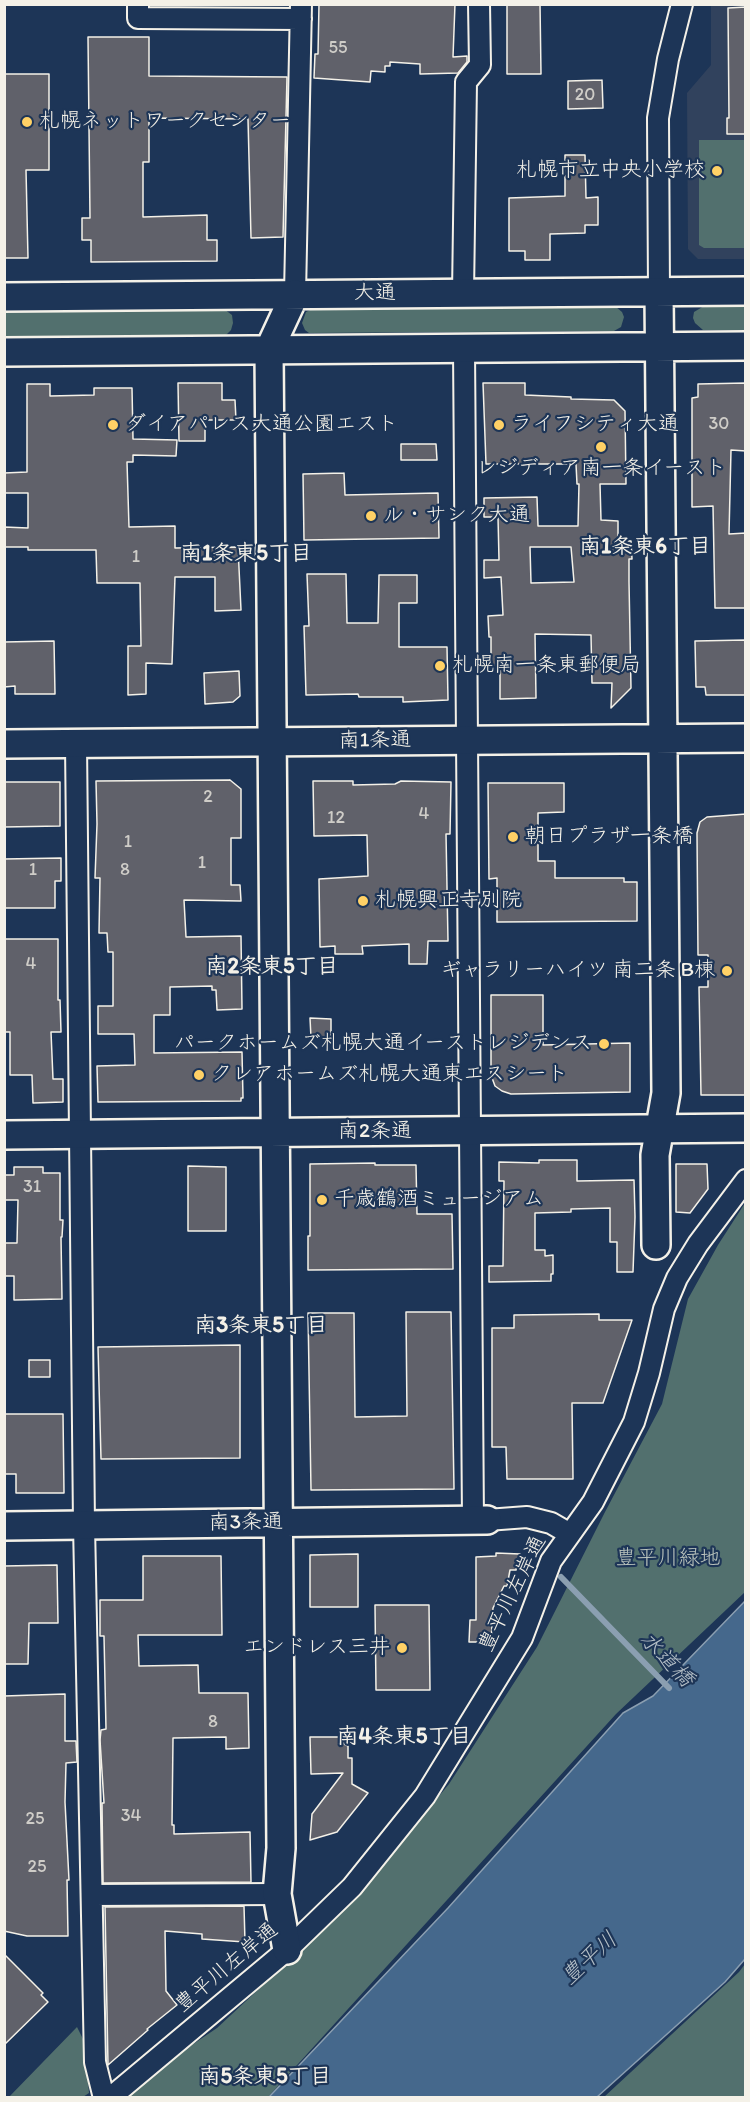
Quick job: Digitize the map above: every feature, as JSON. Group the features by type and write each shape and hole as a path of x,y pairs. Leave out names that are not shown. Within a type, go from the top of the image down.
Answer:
{"street":[{"path":"138,4 138,18 301,12 295,294 269,350 281,1848 277,1894 287,1950"},
{"path":"463,294 466,82 480,64 479,4"},
{"path":"656,1245 655,1155 666,1093 658,118 668,59 682,4"},
{"name":"大通","path":"4,297 746,291"},
{"path":"4,352 746,346"},
{"path":"464,349 469,1131 480,1520 528,1517 551,1522 570,1533"},
{"name":"南1条通","path":"4,744 746,738"},
{"path":"76,743 84,1525 95,2062 104,2097"},
{"name":"南2条通","path":"4,1135 746,1128"},
{"name":"豊平川左岸通","path":"110,2097 287,1950 352,1887 425,1796 522,1638 551,1562 593,1502 634,1422 664,1310 677,1278 698,1244 746,1180"},
{"name":"南3条通","path":"4,1526 480,1520"},
{"path":"92,1895 277,1894"}],"shaded area":[{"name":"札幌市立中央小学校","path":"711,5 745,5 745,259 698,259 688,249 687,93 711,65"}],"green space":[{"path":"699,140 745,140 745,248 704,248 699,245"},
{"path":"704,306 745,306 745,330 703,330 693,318 694,312"},
{"path":"616,307 624,317 621,327 614,331 309,333 302,323 306,312 312,309"},
{"path":"224,309 232,315 233,323 226,335 5,337 5,311"},
{"name":"豊平川緑地","path":"745,1203 745,1592 616,1714 268,2097 127,2098 177,2055 217,2028 346,1908 449,1784 537,1647 662,1404 688,1299"},
{"path":"745,1964 745,2097 604,2097 739,1972"},
{"path":"77,2027 85,2043 89,2093 83,2097 8,2098"}],"water":[{"name":"豊平川","path":"745,1601 745,1959 725,1982 597,2097 269,2097 448,1908 623,1713 653,1696"}],"building":[{"path":"319,4 455,4 453,57 467,56 467,62 458,73 420,74 420,64 390,62 390,66 385,66 385,72 371,71 370,82 314,78 315,54 318,54"},
{"path":"507,4 540,4 541,74 507,74"},
{"path":"746,7 746,134 727,134 727,118 729,118 728,8"},
{"path":"88,37 149,37 149,76 287,77 283,237 251,238 248,119 149,118 149,162 143,162 143,217 207,215 207,240 217,240 217,261 91,262 91,240 82,240 82,218 90,218"},
{"name":"札幌ネットワークセンター","path":"4,74 49,74 49,170 26,170 28,258 4,258"},
{"path":"602,80 603,108 568,109 568,81"},
{"path":"565,155 585,155 586,198 598,197 598,225 585,225 585,233 550,234 550,260 525,260 525,251 509,251 509,198 565,196"},
{"path":"178,383 222,383 222,400 235,400 236,420 205,420 205,441 179,441"},
{"path":"483,383 525,383 525,395 614,400 625,411 626,484 600,484 601,520 618,521 618,541 631,541 632,559 629,559 631,688 611,708 612,683 592,683 591,635 535,634 536,698 500,699 500,669 491,669 491,637 489,637 488,616 503,615 501,577 484,578 484,560 499,560 498,517 484,517 484,498 537,497 538,526 578,526 579,484 577,484 576,464 486,464","holes":["530,547 571,547 574,582 531,583"]},
{"path":"746,383 746,451 731,450 729,534 746,533 746,608 715,608 713,506 692,507 692,398 698,397 698,384"},
{"path":"27,384 50,384 50,396 94,395 94,388 132,388 133,439 177,440 176,456 133,455 133,462 127,462 129,527 175,526 175,548 238,547 241,610 215,611 215,577 175,577 172,664 146,663 146,694 128,695 128,646 141,646 140,583 97,583 96,550 28,550 28,547 4,547 4,527 28,528 28,493 4,493 4,473 27,472"},
{"path":"401,444 436,444 437,460 401,460"},
{"name":"ル・サンク大通","path":"344,473 345,495 438,493 439,538 304,540 303,474"},
{"path":"307,574 346,574 347,623 378,623 379,575 417,575 417,603 399,603 399,647 447,647 448,700 403,702 403,697 359,697 358,694 306,695 304,626 309,626"},
{"path":"746,640 746,695 706,695 705,687 696,687 695,641"},
{"path":"54,641 55,694 15,694 15,686 4,687 4,642"},
{"path":"239,671 240,696 233,702 205,704 204,673"},
{"path":"230,780 241,789 241,838 231,838 231,885 240,885 241,901 184,900 186,937 241,936 242,1009 217,1010 216,990 212,990 212,986 170,987 170,1015 154,1015 154,1053 242,1052 243,1098 241,1101 98,1102 97,1066 135,1065 134,1034 98,1034 98,1006 113,1006 113,952 108,952 107,933 99,933 100,878 95,878 96,781"},
{"path":"313,781 353,781 353,785 395,784 401,781 451,782 450,834 446,834 448,941 428,941 427,964 409,964 409,944 362,946 363,954 335,954 335,946 320,947 319,879 368,876 367,835 314,836"},
{"path":"4,782 60,782 60,826 4,827"},
{"name":"朝日プラザ一条橋","path":"488,783 564,783 564,812 538,813 538,861 555,861 555,878 624,878 624,882 637,882 637,921 497,922 497,878 489,879"},
{"name":"ギャラリーハイツ 南二条 B棟","path":"746,814 746,1095 701,1095 699,987 708,987 708,955 698,955 697,833 700,822 707,817"},
{"path":"61,858 61,881 55,881 55,908 4,908 4,859"},
{"path":"4,939 58,939 58,1000 60,1000 61,1032 51,1032 53,1079 63,1079 63,1102 33,1103 32,1075 10,1075 10,1032 4,1032"},
{"name":"パークホームズ札幌大通イーストレジデンス","path":"491,995 543,995 543,1045 630,1043 630,1092 511,1094 502,1091 495,1086 491,1075"},
{"path":"310,1018 331,1019 331,1037 311,1038"},
{"path":"539,1160 577,1160 577,1181 634,1180 633,1272 617,1272 617,1242 610,1242 610,1208 571,1209 571,1212 535,1213 535,1250 545,1250 545,1256 553,1255 551,1281 489,1282 489,1266 503,1266 504,1181 499,1181 499,1162 539,1163"},
{"path":"375,1163 375,1165 416,1165 417,1214 452,1214 453,1269 308,1270 310,1164"},
{"path":"676,1164 707,1164 708,1189 690,1213 676,1212"},
{"path":"188,1166 226,1167 226,1231 188,1231"},
{"path":"14,1167 43,1167 43,1173 60,1173 60,1220 63,1220 62,1299 14,1300 14,1276 4,1276 4,1243 17,1243 18,1200 4,1200 4,1175 14,1175"},
{"path":"406,1312 451,1312 454,1489 311,1490 308,1313 354,1313 355,1417 407,1416"},
{"path":"599,1314 599,1320 632,1320 603,1403 572,1403 573,1479 507,1479 506,1447 492,1447 492,1328 514,1328 514,1315"},
{"path":"240,1345 240,1458 101,1459 98,1347"},
{"path":"29,1360 50,1360 50,1377 29,1377"},
{"path":"4,1414 63,1414 64,1493 16,1493 16,1474 4,1474"},
{"path":"496,1553 520,1554 516,1570 510,1570 507,1586 504,1586 493,1608 491,1642 469,1642 470,1620 476,1620 476,1557 496,1556"},
{"path":"358,1554 358,1607 310,1607 310,1555"},
{"path":"143,1556 221,1556 222,1635 138,1635 139,1666 198,1665 199,1693 248,1693 249,1748 226,1749 226,1737 173,1738 172,1825 174,1825 174,1834 250,1832 251,1882 103,1883 102,1803 104,1803 100,1740 101,1730 106,1729 104,1636 100,1636 100,1600 143,1600"},
{"path":"57,1565 58,1623 29,1623 28,1664 4,1664 4,1566"},
{"name":"エンドレス三井","path":"375,1605 429,1605 430,1690 376,1690"},
{"path":"65,1694 65,1741 76,1741 77,1762 66,1763 68,1936 27,1936 4,1931 4,1696"},
{"path":"310,1737 343,1737 344,1744 348,1746 348,1758 352,1758 352,1784 368,1793 337,1832 310,1840 312,1814 343,1773 311,1774"},
{"path":"244,1906 245,1942 202,1939 202,1934 165,1931 166,1991 177,2005 108,2065 105,1907"},
{"path":"4,1954 43,1993 41,1995 48,2002 4,2045"}],"waterway":[{"name":"水道橋","path":"561,1577 669,1688"}],"place":[{"name":"札幌ネットワークセンター","path":"27,122"},
{"name":"札幌市立中央小学校","path":"717,171"},
{"name":"ダイアパレス大通公園エスト","path":"113,425"},
{"name":"ライフシティ大通","path":"499,425"},
{"name":"レジディア南一条イースト","path":"601,447"},
{"name":"ル・サンク大通","path":"371,516"},
{"name":"札幌南一条東郵便局","path":"440,666"},
{"name":"朝日プラザ一条橋","path":"513,837"},
{"name":"札幌興正寺別院","path":"363,901"},
{"name":"ギャラリーハイツ 南二条 B棟","path":"727,971"},
{"name":"パークホームズ札幌大通イーストレジデンス","path":"604,1044"},
{"name":"クレアホームズ札幌大通東エスシート","path":"199,1075"},
{"name":"千歳鶴酒ミュージアム","path":"322,1200"},
{"name":"エンドレス三井","path":"402,1648"}],"district":[{"name":"南1条東6丁目","path":"645,547"},
{"name":"南1条東5丁目","path":"246,554"},
{"name":"南2条東5丁目","path":"272,967"},
{"name":"南3条東5丁目","path":"261,1326"},
{"name":"南4条東5丁目","path":"404,1737"},
{"name":"南5条東5丁目","path":"265,2077"}]}
